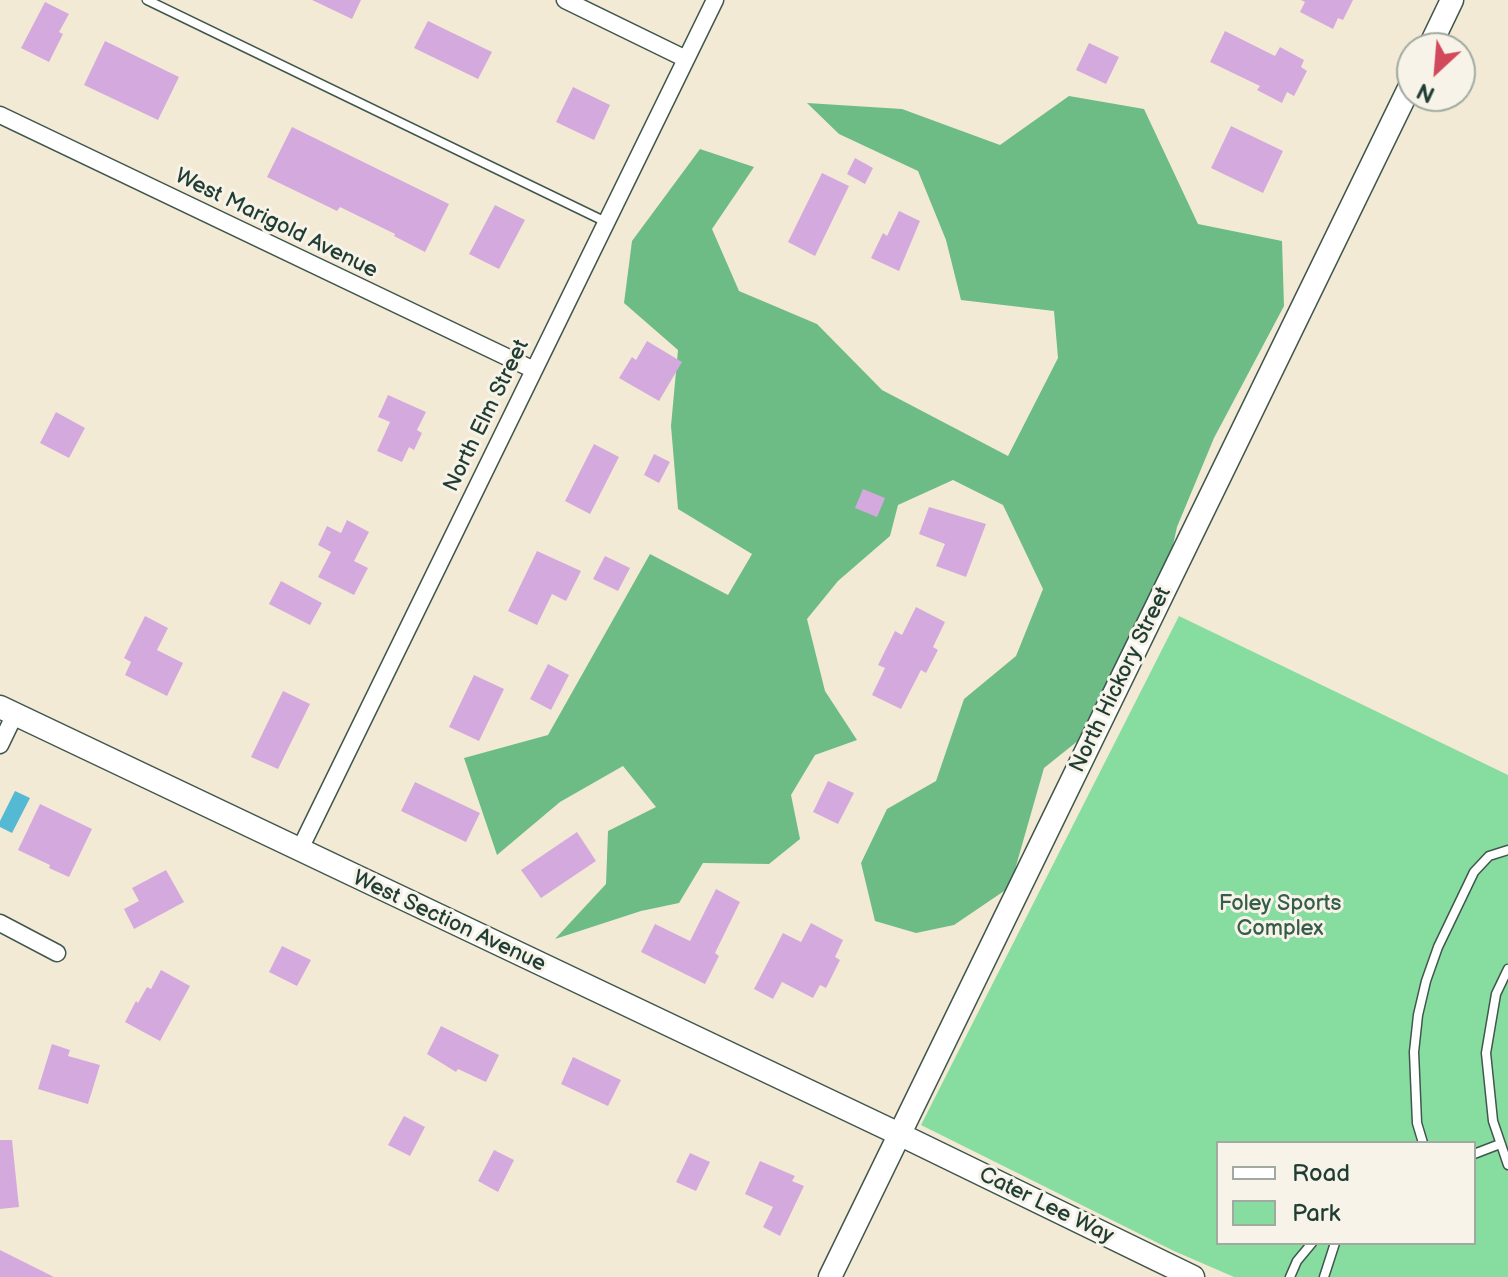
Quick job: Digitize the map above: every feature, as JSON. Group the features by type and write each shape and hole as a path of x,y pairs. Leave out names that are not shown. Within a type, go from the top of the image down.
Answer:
{"street":[{"path":"565,0 686,59"},
{"name":"North Elm Street","path":"299,851 715,0"},
{"path":"1437,32 1452,0"},
{"name":"North Hickory Street","path":"830,1277 1397,112"},
{"name":"West Marigold Avenue","path":"0,115 534,370"},
{"path":"0,745 8,711"},
{"name":"West Section Avenue","path":"8,711 899,1134"},
{"path":"0,923 57,953"},
{"name":"Cater Lee Way","path":"899,1134 1193,1277"}],"lane":[{"path":"147,0 606,222"},
{"path":"1422,1141 1417,1123 1414,1052 1426,981 1438,947 1474,872 1489,856 1508,850"},
{"path":"1508,969 1496,994 1486,1053 1493,1121 1508,1165"},
{"path":"1476,1153 1500,1144"},
{"path":"1290,1277 1297,1261 1310,1245"},
{"path":"1324,1277 1334,1245"}],"green space":[{"path":"1069,96 1144,109 1198,224 1282,241 1284,306 1214,438 1177,527 1152,640 1084,736 1044,768 1010,887 954,925 916,933 875,921 861,863 887,809 936,781 964,699 1016,656 1043,589 1003,505 953,480 898,505 890,536 838,581 807,619 825,691 857,740 815,755 791,795 800,839 769,864 703,863 679,903 641,911 555,939 606,884 608,831 656,807 623,766 560,802 497,855 464,758 548,735 650,554 728,595 752,554 678,509 671,426 678,350 624,303 632,241 700,149 754,167 712,229 739,291 817,324 882,390 1008,456 1058,358 1054,311 961,300 946,240 918,171 839,134 807,103 902,109 1000,145"},
{"name":"Foley Sports Complex","path":"1179,616 1508,775 1508,1277 1234,1277 1174,1251 921,1125"}],"water":[{"path":"15,791 30,798 12,833 0,827 0,821"}],"building":[{"path":"312,0 361,0 352,19"},
{"path":"1301,0 1353,0 1343,20 1338,18 1333,29 1300,12 1305,2"},
{"path":"45,2 69,14 49,62 21,48"},
{"path":"428,21 492,52 478,79 414,48"},
{"path":"1225,31 1275,56 1280,47 1304,60 1301,67 1307,71 1294,96 1287,92 1282,103 1257,90 1260,86 1210,62"},
{"path":"105,41 179,77 158,120 84,85"},
{"path":"1089,43 1119,57 1106,84 1076,70"},
{"path":"573,87 610,105 594,140 556,122"},
{"path":"1231,126 1283,151 1263,193 1211,168"},
{"path":"292,127 449,204 425,252 340,207 337,211 267,177"},
{"path":"855,158 873,168 865,184 847,174"},
{"path":"822,173 849,186 815,256 788,242"},
{"path":"495,205 525,220 499,269 469,254"},
{"path":"899,211 920,221 899,271 871,258 883,233 887,236"},
{"path":"647,341 682,362 659,401 619,378 632,357 636,360"},
{"path":"388,395 426,412 417,430 422,433 414,450 409,447 402,462 377,451 390,422 378,417"},
{"path":"56,412 85,428 69,458 40,443"},
{"path":"594,444 619,457 590,514 565,501"},
{"path":"654,454 670,462 659,483 644,475"},
{"path":"863,489 885,498 877,517 855,508"},
{"path":"929,507 986,524 966,577 936,566 945,544 919,534"},
{"path":"347,520 369,532 354,561 368,568 354,595 318,577 331,552 318,545 327,526 341,533"},
{"path":"537,551 581,571 566,601 552,594 537,625 508,611"},
{"path":"605,556 630,568 618,591 593,579"},
{"path":"281,581 322,603 310,625 269,604"},
{"path":"916,607 945,622 933,647 938,650 926,673 921,670 901,709 872,695 885,668 878,665 895,631 902,635"},
{"path":"145,616 168,628 157,650 183,663 167,696 125,675 131,662 124,658"},
{"path":"548,664 569,675 551,710 530,699"},
{"path":"474,675 504,689 479,741 449,727"},
{"path":"283,691 310,704 278,769 251,757"},
{"path":"828,781 854,793 838,824 813,812"},
{"path":"415,782 480,813 466,842 401,811"},
{"path":"40,804 92,829 69,877 18,850"},
{"path":"577,832 596,861 541,898 521,870"},
{"path":"166,870 184,902 134,929 124,909 139,901 132,888"},
{"path":"716,889 740,902 715,953 719,956 705,984 641,952 655,924 690,941"},
{"path":"811,923 843,940 835,957 840,960 826,988 820,985 813,998 782,982 773,999 754,989 783,933 801,942"},
{"path":"282,946 311,960 297,986 269,972"},
{"path":"161,970 190,986 160,1041 125,1022 136,1001 138,1003 147,987 151,989"},
{"path":"441,1026 499,1055 486,1082 458,1069 456,1072 427,1054"},
{"path":"52,1044 70,1050 68,1056 100,1065 88,1104 38,1089"},
{"path":"573,1057 621,1080 608,1106 561,1084"},
{"path":"404,1116 425,1127 410,1156 388,1145"},
{"path":"0,1140 12,1140 19,1207 0,1209"},
{"path":"494,1150 514,1160 498,1192 478,1181"},
{"path":"690,1153 710,1162 696,1191 676,1182"},
{"path":"760,1161 795,1176 792,1181 804,1186 780,1236 763,1227 773,1207 745,1194"},
{"path":"0,1250 54,1277 0,1277"}]}
